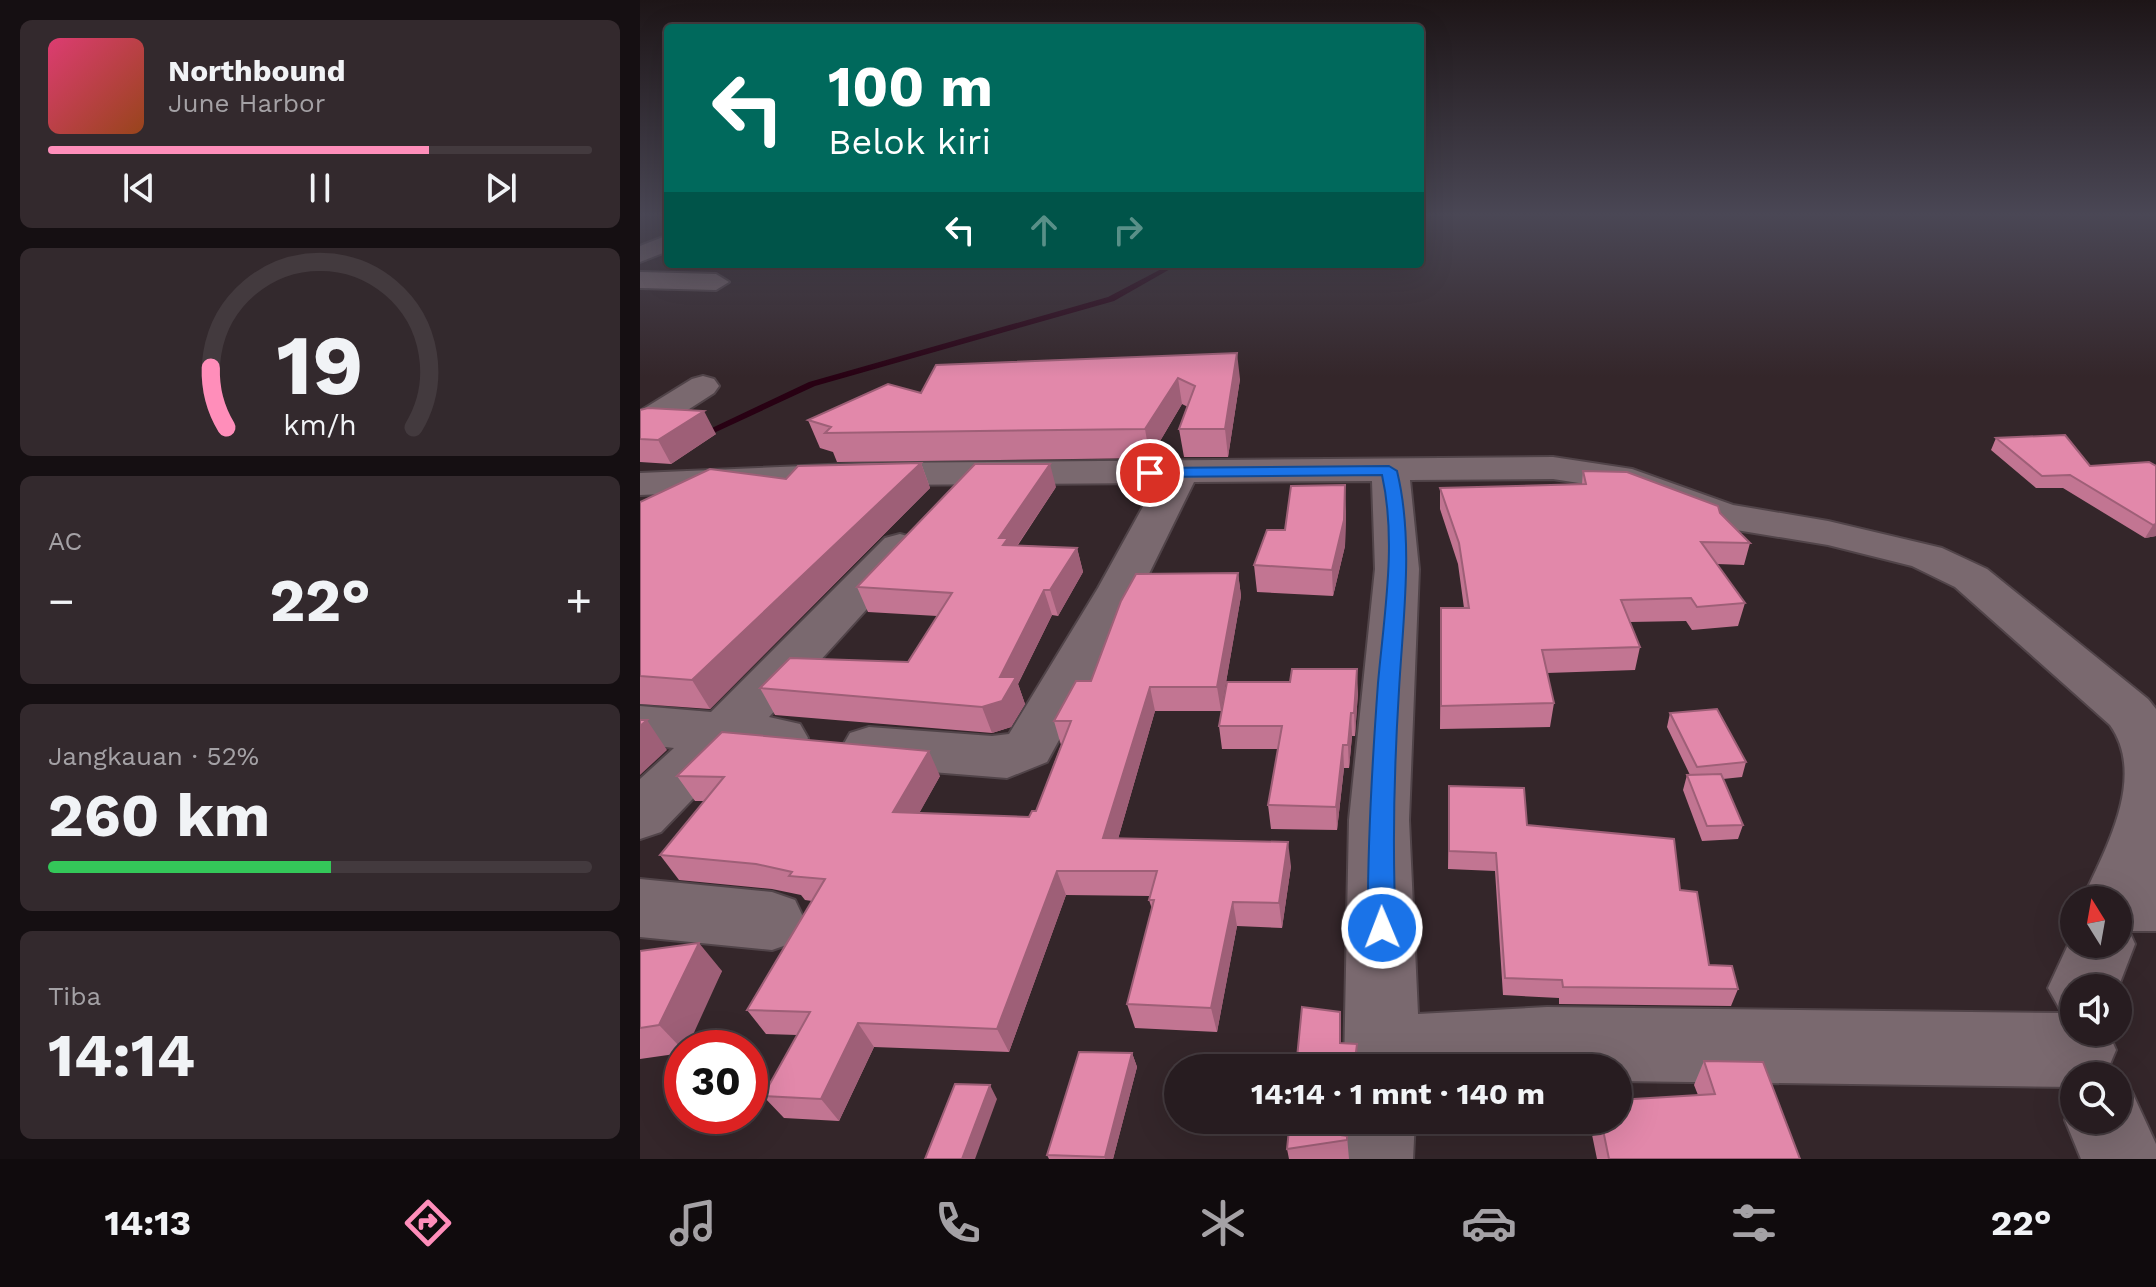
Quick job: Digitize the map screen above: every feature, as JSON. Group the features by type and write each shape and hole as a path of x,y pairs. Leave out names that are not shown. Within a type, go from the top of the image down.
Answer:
{"street":[{"path":"640,280 716,282"},
{"path":"640,426 703,386"},
{"path":"648,484 875,474 1553,468 1632,480 1724,516 1828,533 1927,557 1971,578 2129,712 2150,740 2152,781 2142,841 2122,886"},
{"path":"1380,1054 1379,820 1397,569 1395,498 1389,471"},
{"path":"640,725 1007,757 1032,744 1120,588 1180,472"},
{"path":"640,815 724,732 970,474"},
{"path":"2132,902 2156,903"},
{"path":"640,908 772,921"},
{"path":"1501,1054 1547,1044 2060,1036"},
{"path":"1373,1159 1375,1134"},
{"path":"2110,1134 2122,1159"}],"building":[{"path":"1237,353 1225,429 1179,429 1195,386 1178,378 1145,429 825,433 831,427 808,420 888,384 921,393 936,365"},
{"path":"640,410 704,411 658,440 640,439"},
{"path":"2065,435 2090,466 2149,462 2156,466 2156,524 2070,475 2042,476 1996,438"},
{"path":"921,463 692,680 640,676 640,502 710,469 786,479 798,466"},
{"path":"975,464 1050,464 999,538 1008,538 1003,545 1077,548 1050,590 1044,590 1000,677 1016,677 1002,701 982,707 760,688 790,658 908,662 952,593 857,587"},
{"path":"1583,471 1627,472 1718,506 1720,513 1750,543 1701,542 1745,603 1697,607 1691,598 1621,600 1640,647 1542,650 1554,703 1441,706 1441,608 1469,608 1459,543 1440,488 1586,484"},
{"path":"1345,485 1344,520 1332,570 1254,565 1267,530 1285,530 1291,486"},
{"path":"1238,573 1217,687 1150,687 1103,838 1288,842 1279,903 1233,902 1211,1008 1127,1004 1154,900 1149,900 1157,871 1057,871 997,1029 858,1023 821,1099 768,1096 768,1087 810,1012 747,1010 825,879 789,876 792,872 756,864 660,855 724,777 677,776 722,732 929,751 893,812 1029,817 1032,811 1036,811 1071,721 1054,721 1076,681 1091,681 1121,601 1136,574"},
{"path":"1292,669 1357,669 1354,713 1351,713 1348,745 1343,745 1336,807 1268,805 1282,726 1219,726 1227,682 1290,682"},
{"path":"1717,709 1746,762 1697,767 1670,713"},
{"path":"1721,774 1743,825 1707,826 1687,775"},
{"path":"1449,786 1524,788 1527,825 1674,839 1680,890 1697,892 1709,965 1732,966 1738,989 1563,987 1562,980 1505,978 1496,853 1449,851"},
{"path":"699,943 659,1025 640,1028 640,951"},
{"path":"1302,1007 1340,1012 1340,1043 1357,1044 1356,1054 1297,1054"},
{"path":"1079,1052 1132,1053 1105,1157 1047,1155"},
{"path":"1704,1061 1763,1062 1800,1159 1609,1159 1604,1134 1632,1134 1632,1099 1715,1094"},
{"path":"955,1084 990,1085 962,1159 925,1159"},
{"path":"1289,1134 1347,1136 1347,1140 1287,1149"}],"waterway":[{"path":"700,436 812,384 1111,299 1168,268"}],"route":[{"path":"1150,473 1389,471 1395,498 1397,569 1379,820 1382,928"}]}
